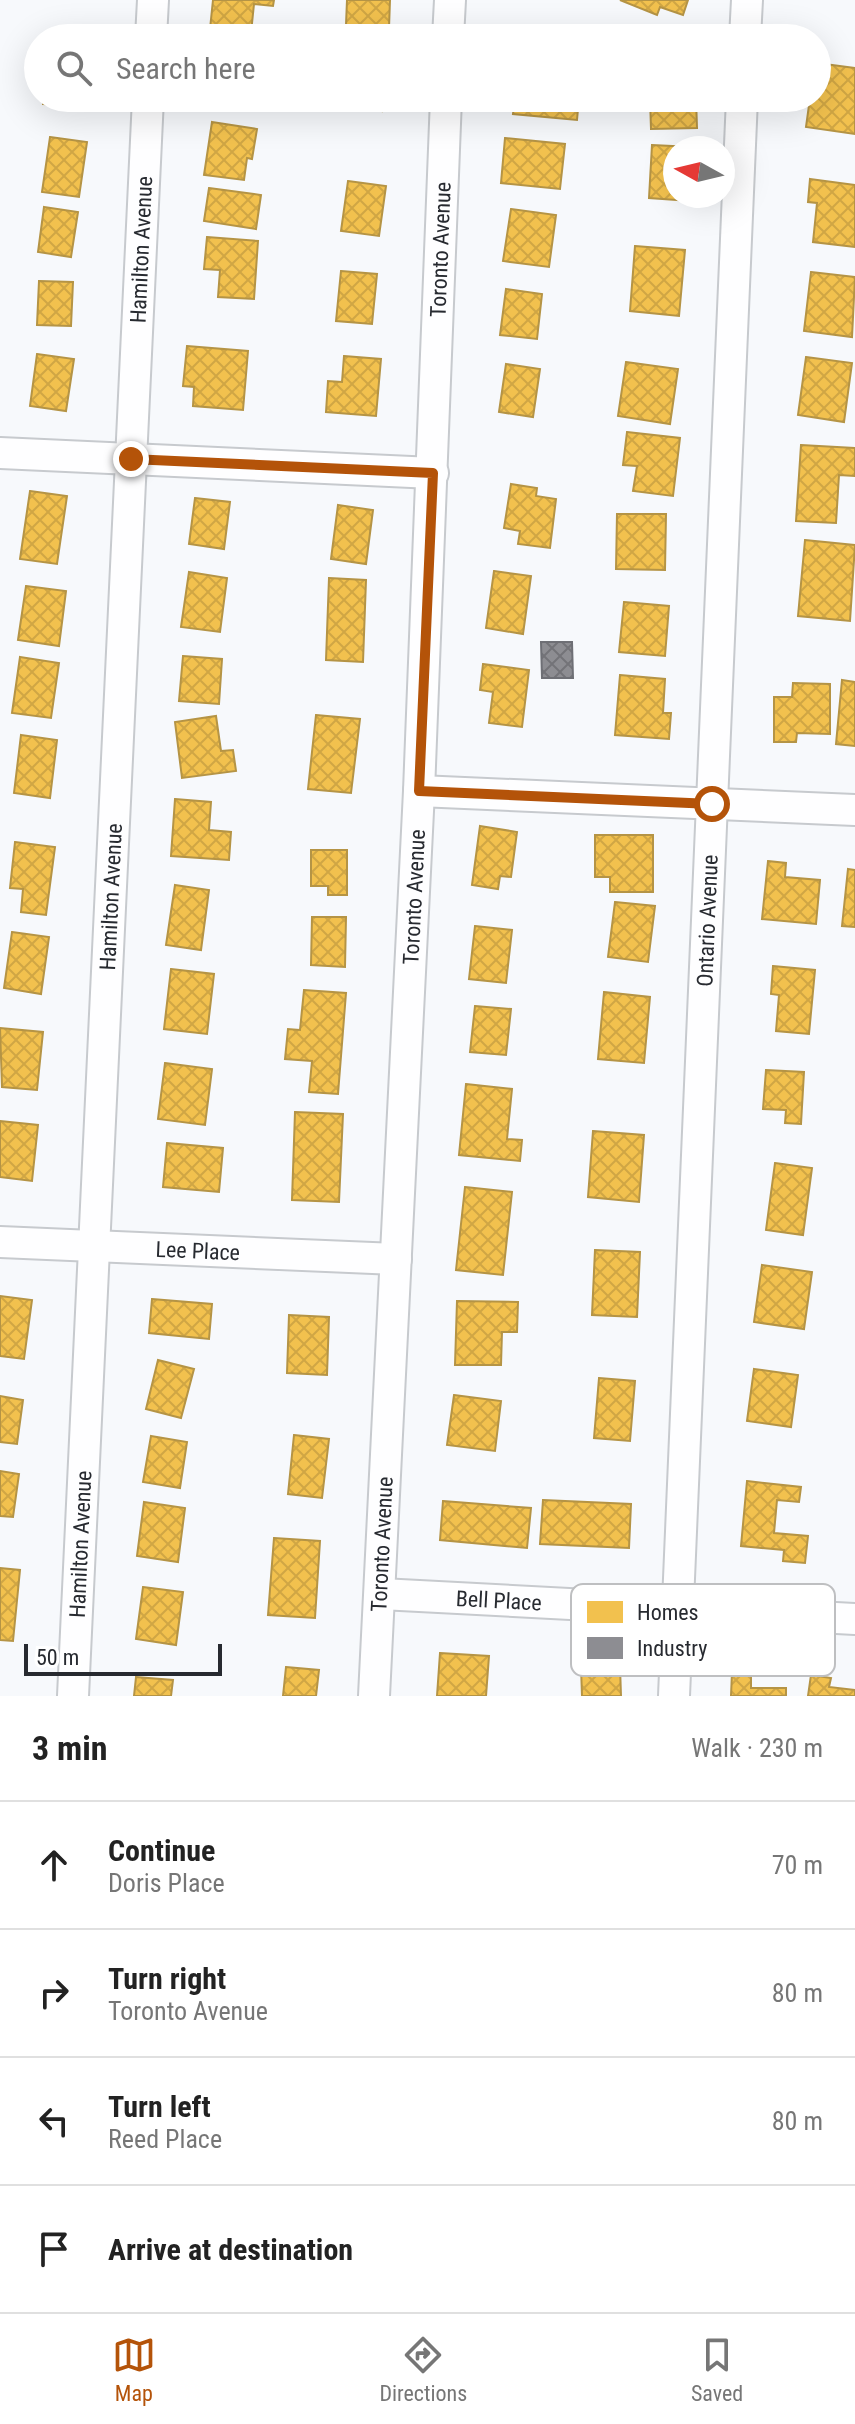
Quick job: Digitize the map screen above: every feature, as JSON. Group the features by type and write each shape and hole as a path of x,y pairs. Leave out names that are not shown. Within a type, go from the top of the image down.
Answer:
{"street":[{"path":"152,24 153,0"},
{"path":"449,24 450,0"},
{"path":"746,24 747,0"},
{"name":"Hamilton Avenue","path":"73,1696 147,112"},
{"name":"Toronto Avenue","path":"374,1696 419,791 446,112"},
{"name":"Ontario Avenue","path":"678,1584 741,112"},
{"path":"0,453 433,473"},
{"path":"419,791 855,810"},
{"name":"Lee Place","path":"0,1242 396,1259"},
{"name":"Bell Place","path":"381,1594 571,1604"},
{"name":"Bell Place","path":"835,1618 855,1619"},
{"name":"Ontario Avenue","path":"674,1696 675,1676"}],"building: Homes":[{"path":"213,0 274,0 273,6 254,4 252,24 211,24"},
{"path":"347,0 390,0 389,24 346,24"},
{"path":"620,0 688,0 683,15 660,7 657,15"},
{"path":"831,65 855,68 855,134 806,127 808,112 831,112"},
{"path":"513,112 578,112 577,120"},
{"path":"650,112 696,112 697,128 651,129"},
{"path":"212,122 257,129 252,159 247,158 244,180 204,175"},
{"path":"50,137 87,142 79,197 42,192"},
{"path":"505,138 565,144 560,189 501,183"},
{"path":"652,145 663,146 663,199 649,198"},
{"path":"810,179 855,185 855,247 813,242 817,203 808,202"},
{"path":"348,181 386,186 379,236 341,231"},
{"path":"209,188 261,195 256,229 204,221"},
{"path":"44,207 78,212 71,257 38,252"},
{"path":"511,209 556,215 549,267 503,261"},
{"path":"207,237 258,241 254,299 218,297 220,270 204,269"},
{"path":"635,246 685,250 679,316 630,311"},
{"path":"341,271 377,274 372,324 336,321"},
{"path":"811,272 855,277 852,337 804,331"},
{"path":"39,281 73,282 71,326 37,325"},
{"path":"506,289 542,294 537,339 500,335"},
{"path":"187,346 248,351 243,410 193,406 194,387 183,386"},
{"path":"37,354 74,359 66,411 30,406"},
{"path":"344,356 381,359 376,416 326,412 328,381 342,382"},
{"path":"806,357 852,363 844,422 798,415"},
{"path":"626,362 678,369 670,424 618,416"},
{"path":"506,364 540,369 533,417 499,412"},
{"path":"627,432 680,438 673,496 633,491 637,466 623,465"},
{"path":"801,445 855,448 855,476 839,475 836,523 796,521"},
{"path":"511,484 537,488 536,496 556,499 550,548 518,544 520,531 504,528"},
{"path":"30,491 67,496 57,564 20,559"},
{"path":"195,498 230,502 224,549 189,544"},
{"path":"338,505 373,510 366,564 331,559"},
{"path":"617,514 666,514 665,570 616,569"},
{"path":"805,540 855,545 850,621 798,616"},
{"path":"494,571 531,576 523,634 486,628"},
{"path":"189,572 227,578 220,632 181,627"},
{"path":"329,578 366,580 363,662 326,660"},
{"path":"26,586 66,591 59,646 18,640"},
{"path":"624,602 669,606 665,656 619,652"},
{"path":"183,656 222,659 219,704 179,701"},
{"path":"20,657 59,663 51,718 12,713"},
{"path":"483,664 529,670 522,727 489,723 493,692 480,690"},
{"path":"620,675 665,679 663,713 671,713 669,739 615,735"},
{"path":"842,680 855,682 855,746 836,744"},
{"path":"793,683 830,684 830,734 797,733 796,742 774,742 774,697 792,697"},
{"path":"316,715 360,719 351,793 308,789"},
{"path":"216,716 221,751 233,750 236,771 182,778 175,722"},
{"path":"21,735 57,740 50,798 14,793"},
{"path":"175,799 211,802 209,830 231,832 229,860 171,856"},
{"path":"480,826 517,832 511,877 500,876 498,889 472,885"},
{"path":"595,835 653,835 653,892 610,892 610,877 595,877"},
{"path":"15,842 55,847 46,915 21,912 23,889 10,888"},
{"path":"311,850 347,850 347,895 328,895 328,886 311,886"},
{"path":"768,861 786,863 785,877 820,880 816,924 762,919"},
{"path":"848,869 855,870 855,927 842,926"},
{"path":"175,885 209,890 201,950 166,945"},
{"path":"615,902 655,906 648,962 608,957"},
{"path":"312,917 346,917 345,967 311,965"},
{"path":"475,926 512,930 506,983 469,979"},
{"path":"12,932 49,937 41,994 4,988"},
{"path":"773,966 815,970 809,1034 776,1031 779,995 771,994"},
{"path":"171,969 214,974 207,1034 164,1029"},
{"path":"304,990 346,993 338,1094 309,1092 312,1061 285,1059 288,1029 300,1030"},
{"path":"604,992 650,997 644,1063 598,1059"},
{"path":"475,1006 511,1009 506,1055 470,1052"},
{"path":"0,1028 43,1032 37,1090 2,1087"},
{"path":"165,1063 212,1069 205,1125 158,1119"},
{"path":"766,1070 804,1072 801,1124 785,1123 786,1110 763,1109"},
{"path":"466,1084 512,1089 507,1139 522,1140 520,1161 459,1155"},
{"path":"295,1112 343,1114 339,1202 292,1200"},
{"path":"0,1121 38,1125 32,1181 0,1177"},
{"path":"593,1131 644,1135 639,1202 588,1197"},
{"path":"167,1143 223,1148 219,1192 163,1187"},
{"path":"775,1163 812,1168 803,1235 766,1230"},
{"path":"465,1187 512,1192 503,1275 456,1270"},
{"path":"595,1250 640,1252 637,1317 592,1315"},
{"path":"762,1265 812,1272 804,1329 754,1322"},
{"path":"0,1296 32,1300 24,1359 0,1356"},
{"path":"152,1299 212,1304 209,1339 149,1333"},
{"path":"457,1301 518,1302 517,1332 502,1332 501,1365 455,1365"},
{"path":"289,1315 329,1317 327,1375 287,1373"},
{"path":"158,1360 194,1369 181,1418 146,1409"},
{"path":"754,1369 798,1375 791,1427 747,1421"},
{"path":"599,1378 635,1381 630,1441 594,1438"},
{"path":"454,1395 501,1401 495,1451 447,1445"},
{"path":"0,1396 23,1400 17,1444 0,1442"},
{"path":"294,1435 329,1439 322,1498 288,1494"},
{"path":"151,1436 187,1442 180,1488 143,1482"},
{"path":"0,1471 19,1474 13,1517 0,1516"},
{"path":"747,1481 801,1487 799,1502 777,1500 774,1533 808,1536 805,1563 783,1561 784,1550 741,1546"},
{"path":"543,1500 631,1504 629,1548 540,1544"},
{"path":"443,1501 531,1508 527,1548 440,1540"},
{"path":"144,1502 185,1508 178,1562 137,1556"},
{"path":"274,1538 320,1541 315,1618 268,1615"},
{"path":"0,1568 20,1570 13,1641 0,1640"},
{"path":"143,1587 183,1592 176,1645 136,1639"},
{"path":"440,1653 489,1656 486,1696 437,1696"},
{"path":"286,1667 319,1670 316,1696 283,1696"},
{"path":"581,1676 620,1676 621,1696 582,1696"},
{"path":"732,1676 751,1676 751,1688 786,1688 786,1696 731,1696"},
{"path":"811,1676 831,1678 829,1687 855,1690 855,1696 808,1696"},
{"path":"136,1677 173,1680 171,1696 134,1696"}],"building: Industry":[{"path":"541,642 572,642 573,678 542,678"}],"route":[{"path":"131,459 433,473 419,791 712,804"}]}
